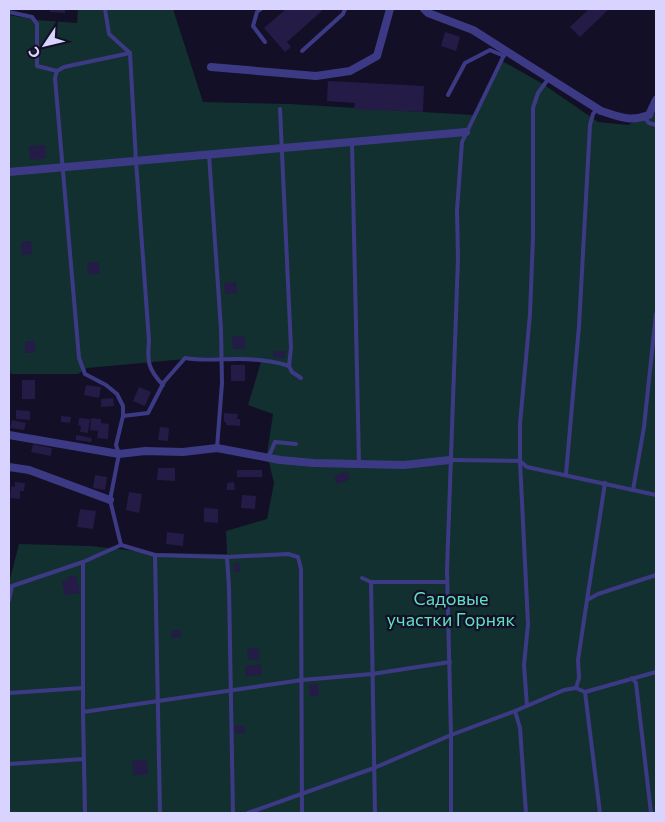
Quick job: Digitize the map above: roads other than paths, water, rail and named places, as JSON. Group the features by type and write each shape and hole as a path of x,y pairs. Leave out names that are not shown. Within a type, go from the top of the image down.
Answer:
{"street":[{"path":"211,67 316,76 350,71 377,56 390,9"},
{"path":"424,9 428,13 473,30 505,53 550,78 597,108 620,117 636,119 649,115 656,100"},
{"path":"9,172 466,132"},
{"path":"9,435 120,454 145,451 183,452 217,448 268,458 314,463 404,465 450,460"},
{"path":"9,467 29,470 110,500"}],"lane":[{"path":"105,9 109,34 130,53 149,341 148,361 152,374 162,385"},
{"path":"261,9 257,12 253,26 265,42"},
{"path":"302,51 343,14 345,9"},
{"path":"9,12 32,17 37,24 38,66 57,70 130,53"},
{"path":"448,95 465,63 490,50 505,53 462,142 457,210 458,258 450,460 448,582 452,735 451,813"},
{"path":"57,70 55,78 79,358 85,374 106,385 117,394 123,406 123,416 116,445 120,454 110,500 121,545"},
{"path":"527,706 524,666 528,624 520,462 522,391 530,314 533,238 533,108 538,93 550,78"},
{"path":"566,474 579,326 590,125 597,108"},
{"path":"280,109 291,348 289,366 292,372 301,378"},
{"path":"644,116 649,123 656,125"},
{"path":"352,142 359,463"},
{"path":"209,155 220,320 222,383 217,448"},
{"path":"634,490 644,427 656,314"},
{"path":"123,416 148,413 162,385 185,358 239,359 275,362 289,366"},
{"path":"268,458 275,442 296,444"},
{"path":"450,460 520,462 527,466 656,495"},
{"path":"576,688 579,678 578,660 605,483"},
{"path":"9,600 12,586 83,562 121,545 156,555 227,557 288,554 298,557 301,570 302,813"},
{"path":"156,555 160,813"},
{"path":"227,557 233,813"},
{"path":"83,562 85,813"},
{"path":"587,600 598,594 656,575"},
{"path":"362,578 371,582 448,582"},
{"path":"371,582 375,813"},
{"path":"83,712 302,680 372,674 450,662"},
{"path":"248,813 374,768 564,690 576,688 585,692 656,672"},
{"path":"632,678 636,684 651,813"},
{"path":"9,692 83,688"},
{"path":"585,692 600,813"},
{"path":"515,711 520,728 526,813"},
{"path":"9,764 84,758"}],"park label":[{"name":"Садовые участки Горняк","path":"451,608"}]}
